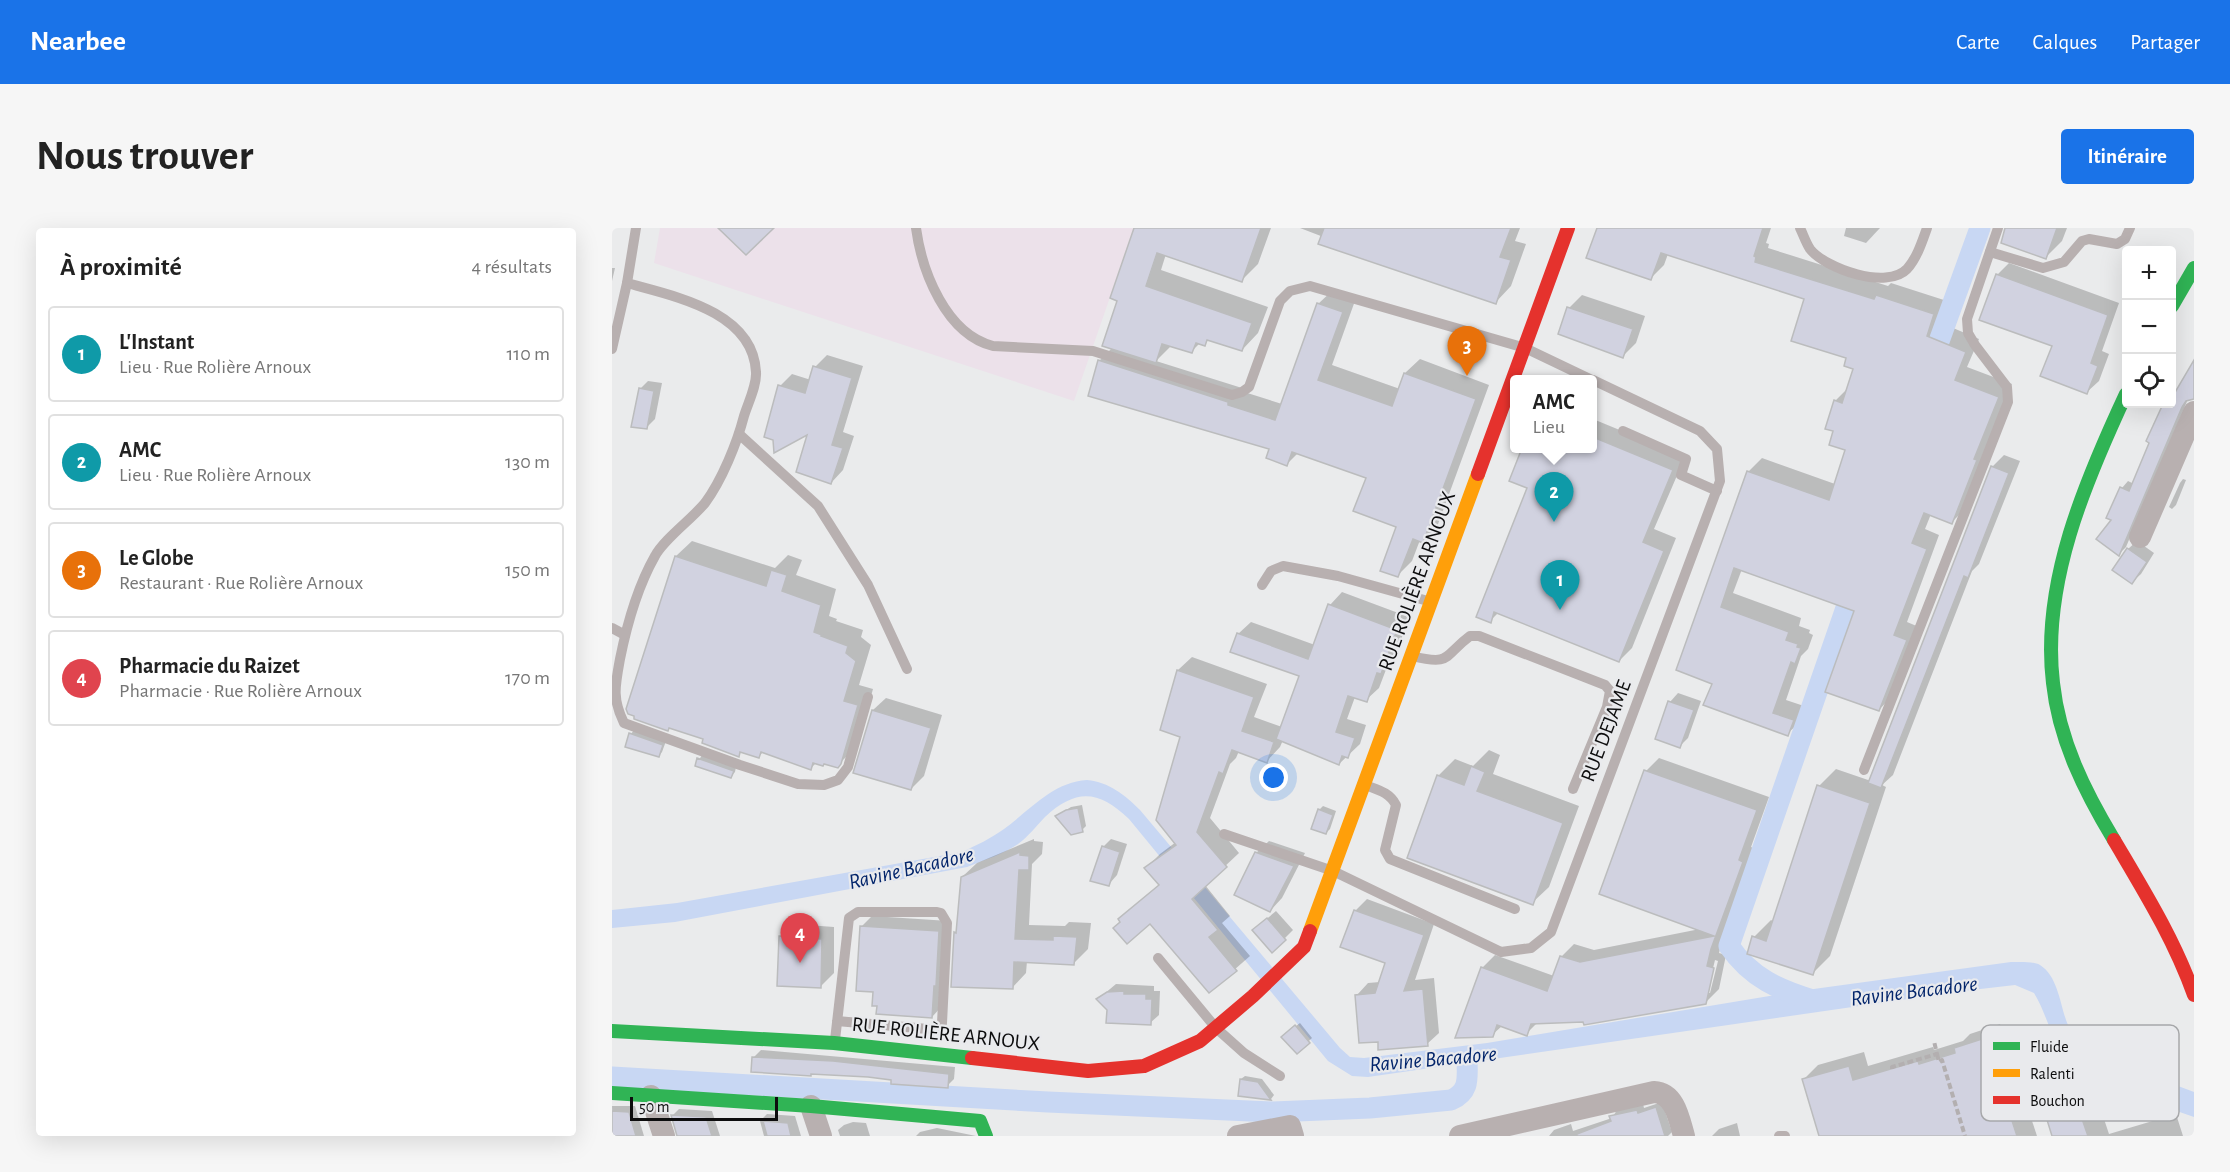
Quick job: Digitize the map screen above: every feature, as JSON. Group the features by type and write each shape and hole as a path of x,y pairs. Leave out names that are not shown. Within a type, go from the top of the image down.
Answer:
{"street":[{"name":"RUE ROLIÈRE ARNOUX","path":"1515,375 1569,228"},
{"path":"2175,300 2194,268"},
{"name":"RUE ROLIÈRE ARNOUX","path":"612,1031 834,1043 1088,1071 1144,1066 1200,1041 1253,996 1304,947 1510,389"},
{"path":"2122,405 2093,468 2063,560 2052,611 2051,669 2067,744 2088,792 2163,920 2194,995"},
{"path":"2140,537 2194,412"},
{"path":"1460,1136 1522,1129 1654,1092 1660,1092 1672,1101 1684,1136"},
{"path":"612,1093 811,1106 980,1121 986,1136"},
{"path":"651,1095 664,1136"},
{"path":"811,1106 821,1136"},
{"path":"1238,1136 1291,1131"}],"lane":[{"path":"612,349 627,283 636,228"},
{"name":"RUE DEJAME","path":"916,228 919,247 930,279 950,318 965,333 980,343 993,346 1093,351 1232,395 1249,387 1280,301 1290,291 1310,286 1525,348 1582,375"},
{"path":"1800,228 1811,250 1835,268 1884,280 1906,271 1919,251 1927,228"},
{"path":"1864,770 2008,402 2007,387 1974,345 1968,333 1967,319 1998,228"},
{"path":"1990,252 2043,268 2064,262 2082,242 2089,239 2117,244 2125,239 2130,228"},
{"path":"627,283 693,302 731,324 750,346 756,373 740,434 706,502 657,553 646,574 625,635 613,695 614,710 624,723 740,765 798,784 824,785 838,780 848,767 868,697"},
{"name":"RUE DEJAME","path":"1224,834 1333,871 1501,952 1532,948 1551,932 1720,481 1717,449 1700,431 1597,382"},
{"path":"1623,431 1686,459 1681,476 1716,491"},
{"path":"740,434 818,506 868,585 907,669"},
{"path":"1262,585 1271,571 1283,566 1338,576 1432,602"},
{"path":"612,628 625,635"},
{"path":"1412,656 1431,661 1445,659 1470,636 1479,636 1605,685 1610,691 1607,707 1573,789"},
{"path":"1365,785 1385,792 1393,798 1396,805 1385,850 1390,859 1515,909"},
{"path":"834,1043 847,924 853,914 858,912 914,912 941,914 947,923 942,1023 939,1029 837,1021"},
{"path":"1158,958 1216,1028 1244,1053 1280,1076"},
{"path":"1779,1136 1785,1136"}],"path":[{"path":"1934,1041 1965,1136"},
{"path":"1892,1069 1892,1067 1937,1054"}],"shaded area":[{"path":"660,228 1134,228 1074,401 654,263"}],"water":[{"name":"Ravine Bacadore","path":"1087,780 1102,783 1116,790 1140,810 1350,1057 1364,1058 1487,1043 1799,991 2011,962 2034,963 2046,970 2055,985 2068,1025 2049,1025 2034,993 2015,985 1368,1077 1352,1076 1328,1061 1129,819 1108,802 1087,796 1077,797 1056,808 1026,838 1012,848 967,867 675,922 612,928 612,910 677,903 962,852 999,833 1053,791"},
{"path":"2179,1086 2194,1092 2194,1117 2179,1112"}],"building":[{"path":"718,228 774,228 746,255"},
{"path":"1134,228 1261,228 1242,282 1157,253 1146,286 1252,323 1242,351 1207,340 1205,346 1196,343 1192,353 1162,344 1156,363 1102,346 1117,301 1110,298"},
{"path":"1324,228 1511,228 1500,257 1511,260 1496,304 1318,244"},
{"path":"1597,228 1763,228 1754,256 1756,257 1755,262 1874,299 1876,295 1934,314 1927,336 1966,352 1955,380 1999,397 1974,459 1977,460 1952,524 1924,513 1912,543 1927,549 1894,635 1907,640 1879,711 1825,692 1854,611 1734,568 1721,607 1789,632 1786,640 1798,644 1797,647 1801,648 1795,664 1791,662 1773,713 1794,720 1788,736 1703,705 1712,684 1676,670 1747,471 1829,500 1845,450 1829,445 1833,431 1825,429 1834,400 1842,403 1853,369 1844,366 1846,358 1791,341 1804,299 1661,253 1651,280 1586,258"},
{"path":"2005,228 2057,228 2046,259 2001,243"},
{"path":"1996,274 2108,315 2091,363 2098,366 2087,394 2040,376 2052,346 1979,320"},
{"path":"1317,303 1343,312 1318,380 1392,406 1404,373 1476,399 1423,543 1413,539 1398,577 1380,571 1396,527 1353,511 1366,478 1292,452 1287,466 1266,458 1269,449 1088,396 1098,360 1228,402 1228,405 1275,420"},
{"path":"1567,307 1633,329 1623,358 1558,334"},
{"path":"2194,360 2194,399 2186,401 2182,407 2119,556 2096,539 2111,520 2106,518 2120,487 2129,491 2149,443 2146,441 2161,408 2176,408 2176,391"},
{"path":"813,366 852,378 832,445 843,448 831,484 796,472 807,435 774,453 773,440 764,437 778,385 805,393"},
{"path":"639,388 654,391 647,429 631,427"},
{"path":"1597,439 1673,470 1643,542 1664,551 1619,662 1494,612 1491,623 1476,617 1527,488 1509,481 1520,453 1597,453"},
{"path":"1991,466 2009,473 1968,578 1964,576 1881,788 1868,783"},
{"path":"2127,548 2147,562 2132,584 2112,570"},
{"path":"675,556 766,586 771,570 787,575 782,591 821,605 814,632 848,646 846,653 856,661 844,701 858,705 838,768 813,763 811,770 761,752 759,758 740,752 739,757 702,743 703,739 669,728 668,731 634,719 634,716 628,714 626,709"},
{"path":"1328,604 1397,630 1381,674 1377,673 1367,702 1348,696 1336,732 1355,738 1348,758 1342,756 1339,765 1276,739 1299,676 1230,652 1237,633 1308,659"},
{"path":"1177,670 1254,697 1242,731 1274,742 1267,763 1232,750 1223,774 1219,772 1197,832 1227,867 1192,899 1218,930 1209,937 1237,971 1209,993 1150,924 1127,944 1113,928 1120,922 1118,919 1159,885 1144,868 1176,845 1156,820 1180,737 1160,730"},
{"path":"1668,701 1694,710 1680,748 1655,739"},
{"path":"872,710 931,728 911,790 853,773"},
{"path":"629,733 663,745 659,757 625,747"},
{"path":"697,758 734,771 731,778 695,766"},
{"path":"1471,766 1485,772 1477,791 1563,823 1533,905 1407,858 1437,775 1464,785"},
{"path":"1644,770 1757,810 1739,860 1743,862 1711,949 1707,966 1714,968 1706,1004 1584,1025 1583,1022 1531,1024 1527,1036 1497,1025 1493,1037 1455,1038 1481,967 1547,991 1560,956 1580,962 1714,936 1599,894"},
{"path":"1817,785 1870,803 1813,975 1747,954 1752,936 1766,941"},
{"path":"1078,808 1083,832 1071,835 1055,816 1066,810"},
{"path":"1318,809 1333,815 1326,834 1311,829"},
{"path":"1102,846 1120,852 1109,886 1090,881"},
{"path":"1020,852 1020,855 1029,856 1029,870 1019,870 1015,939 1053,940 1053,936 1077,937 1074,965 1014,962 1013,989 951,987 954,932 956,933 961,877"},
{"path":"1255,852 1294,866 1270,912 1234,895"},
{"path":"1354,910 1424,935 1404,991 1423,989 1428,1046 1378,1050 1378,1042 1359,1043 1355,995 1375,993 1385,963 1340,947"},
{"path":"1267,918 1286,940 1272,953 1252,930"},
{"path":"860,926 939,931 932,1018 876,1014 877,1006 872,1006 873,992 856,991"},
{"path":"779,936 822,939 821,988 777,986"},
{"path":"1124,991 1124,994 1146,994 1146,999 1152,999 1151,1025 1106,1023 1107,1010 1096,999 1107,992"},
{"path":"1295,1025 1310,1043 1297,1054 1281,1037"},
{"path":"1981,1039 1981,1121 2012,1121 2017,1136 1819,1136 1802,1079 1849,1066 1853,1080 1955,1053 1954,1048"},
{"path":"752,1057 833,1061 949,1074 948,1088 891,1084 891,1080 868,1077 751,1072"},
{"path":"1240,1079 1258,1082 1271,1100 1238,1096"},
{"path":"1656,1107 1665,1136 1577,1136 1577,1134 1611,1121 1609,1116 1637,1110 1638,1113"},
{"path":"612,1111 629,1112 636,1136 612,1136"},
{"path":"671,1115 706,1117 712,1136 677,1136"},
{"path":"763,1121 788,1123 791,1136 767,1136"},
{"path":"2047,1121 2083,1121 2088,1136 2052,1136"}],"waterway":[{"path":"1929,369 1980,228"},
{"path":"1816,1001 1778,987 1756,975 1729,946 1855,582"},
{"name":"Ravine Bacadore","path":"612,1077 1048,1102 1273,1112 1370,1108 1451,1100 1462,1092 1467,1083 1467,1057"}],"traffic: fast":[{"path":"2175,300 2194,268"},
{"path":"2114,840 2093,803 2067,745 2056,704 2051,646 2060,571 2070,534 2096,462 2122,403"},
{"path":"612,1031 834,1043 972,1058"},
{"path":"612,1093 811,1106 980,1121 986,1136"}],"traffic: slow":[{"path":"1310,931 1478,474"}],"traffic: jam":[{"path":"1514,375 1568,228"},
{"path":"1478,474 1510,387"},
{"path":"2114,840 2168,935 2194,995"},
{"path":"972,1058 1088,1071 1144,1066 1200,1041 1253,996 1304,947 1310,931"}],"place":[{"name":"Le Globe","path":"1467,376"},
{"name":"AMC","path":"1554,522"},
{"name":"L'Instant","path":"1560,610"},
{"name":"Pharmacie du Raizet","path":"800,963"}]}
